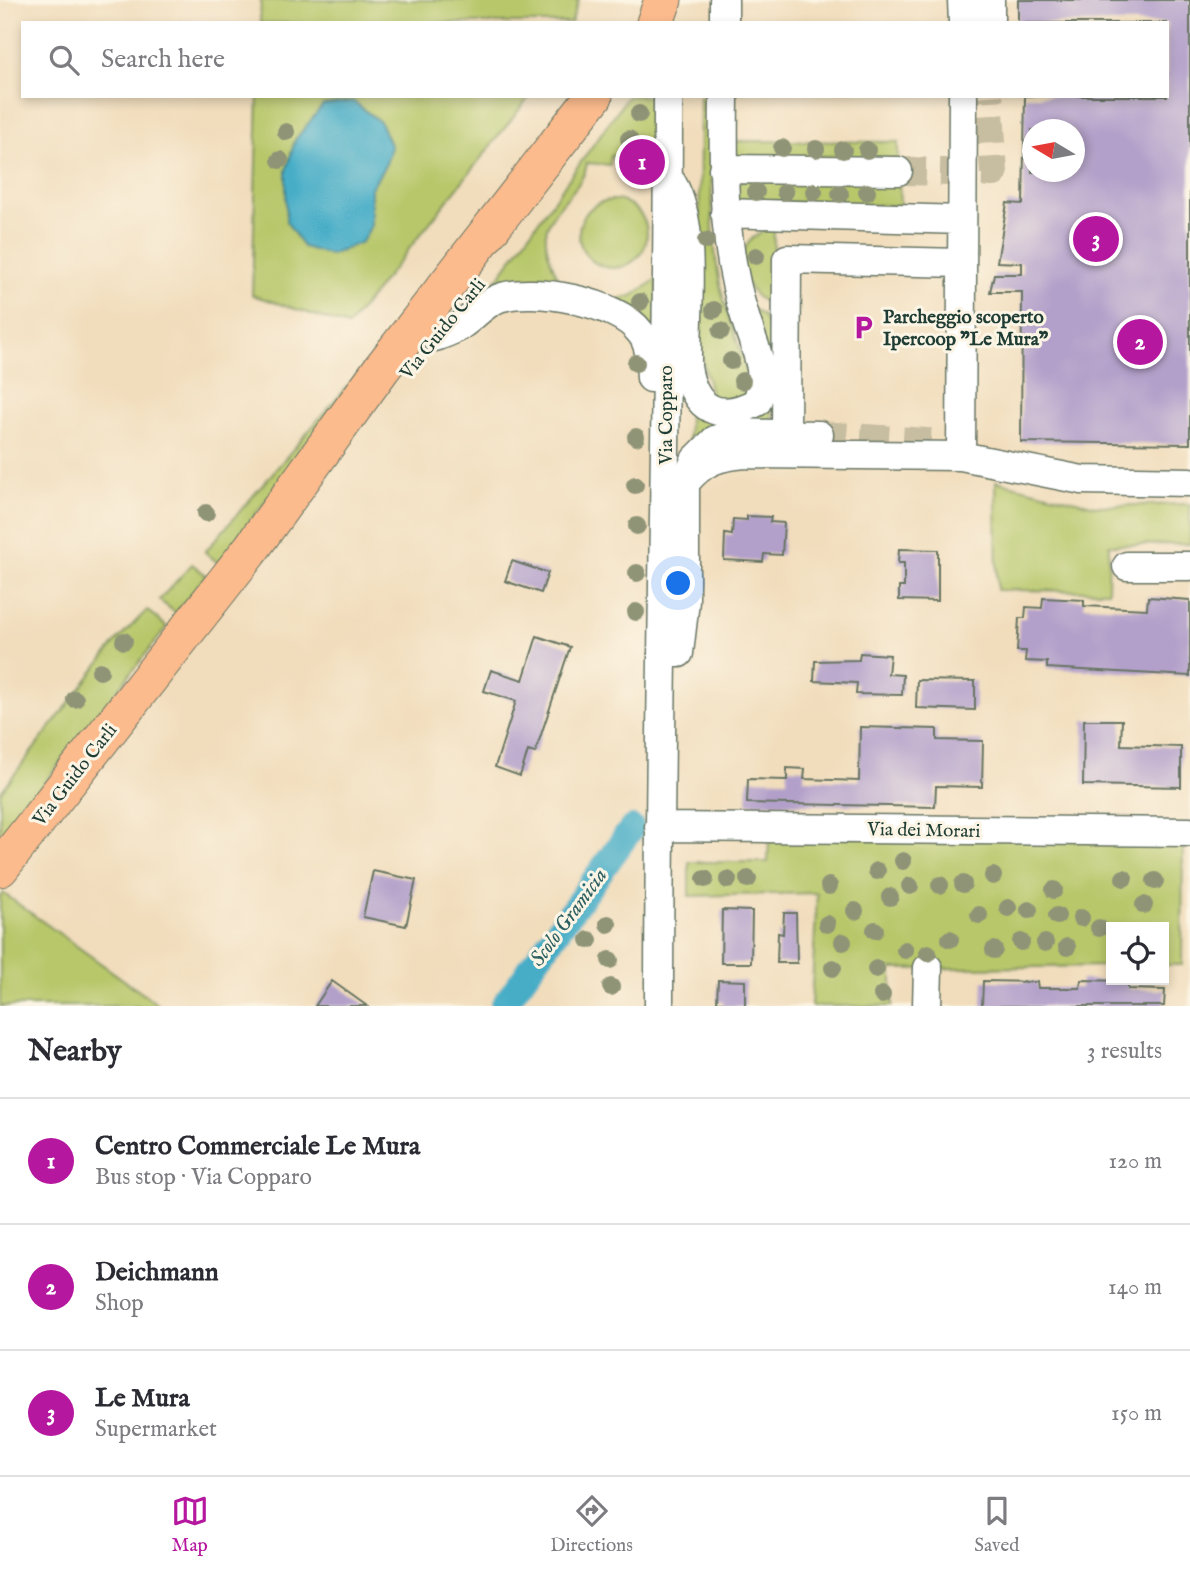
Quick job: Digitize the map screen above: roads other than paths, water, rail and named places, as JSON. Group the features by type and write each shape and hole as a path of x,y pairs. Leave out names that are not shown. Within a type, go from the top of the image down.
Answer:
{"main road":[{"path":"634,21 640,0"},
{"path":"656,21 663,0"},
{"name":"Via Guido Carli","path":"0,868 251,549 382,368 592,98"},
{"name":"Via Guido Carli","path":"251,549 388,396 566,174 603,124 617,98"}],"street":[{"path":"724,0 724,21"},
{"path":"962,0 963,21"},
{"path":"990,0 990,21"},
{"name":"Via Copparo","path":"659,734 664,599 668,98"},
{"path":"667,174 681,197 687,225 687,367 690,385 704,406 731,412 757,402 764,372 737,290 725,213 723,98"},
{"path":"961,456 963,98"},
{"path":"723,169 898,171"},
{"path":"725,213 962,220"},
{"path":"786,435 787,259 962,263"},
{"name":"Via Copparo","path":"435,337 459,327 480,308 499,298 519,295 573,299 606,309 626,318 640,332 649,348 659,734 659,1006"},
{"path":"659,734 679,657 685,601 686,482 699,454 721,437 733,433 819,435"},
{"path":"686,482 706,463 731,455 961,456 1082,480 1190,482"},
{"path":"1127,566 1190,566"},
{"name":"Via dei Morari","path":"659,827 1190,832"},
{"path":"927,1006 928,968"}],"water":[{"path":"353,101 380,122 391,147 386,164 371,188 371,226 362,242 331,255 303,247 286,221 286,171 295,140 323,105"}],"waterway":[{"name":"Scolo Gramicia","path":"503,1006 632,828"}],"tunnel":[{"path":"898,171 994,173 989,98"},
{"path":"819,435 942,443"}],"place":[{"name":"Centro Commerciale Le Mura","path":"642,162"},
{"name":"Le Mura","path":"1096,239"},
{"name":"Parcheggio scoperto Ipercoop \"Le Mura\"","path":"863,327"},
{"name":"Deichmann","path":"1140,342"}]}
